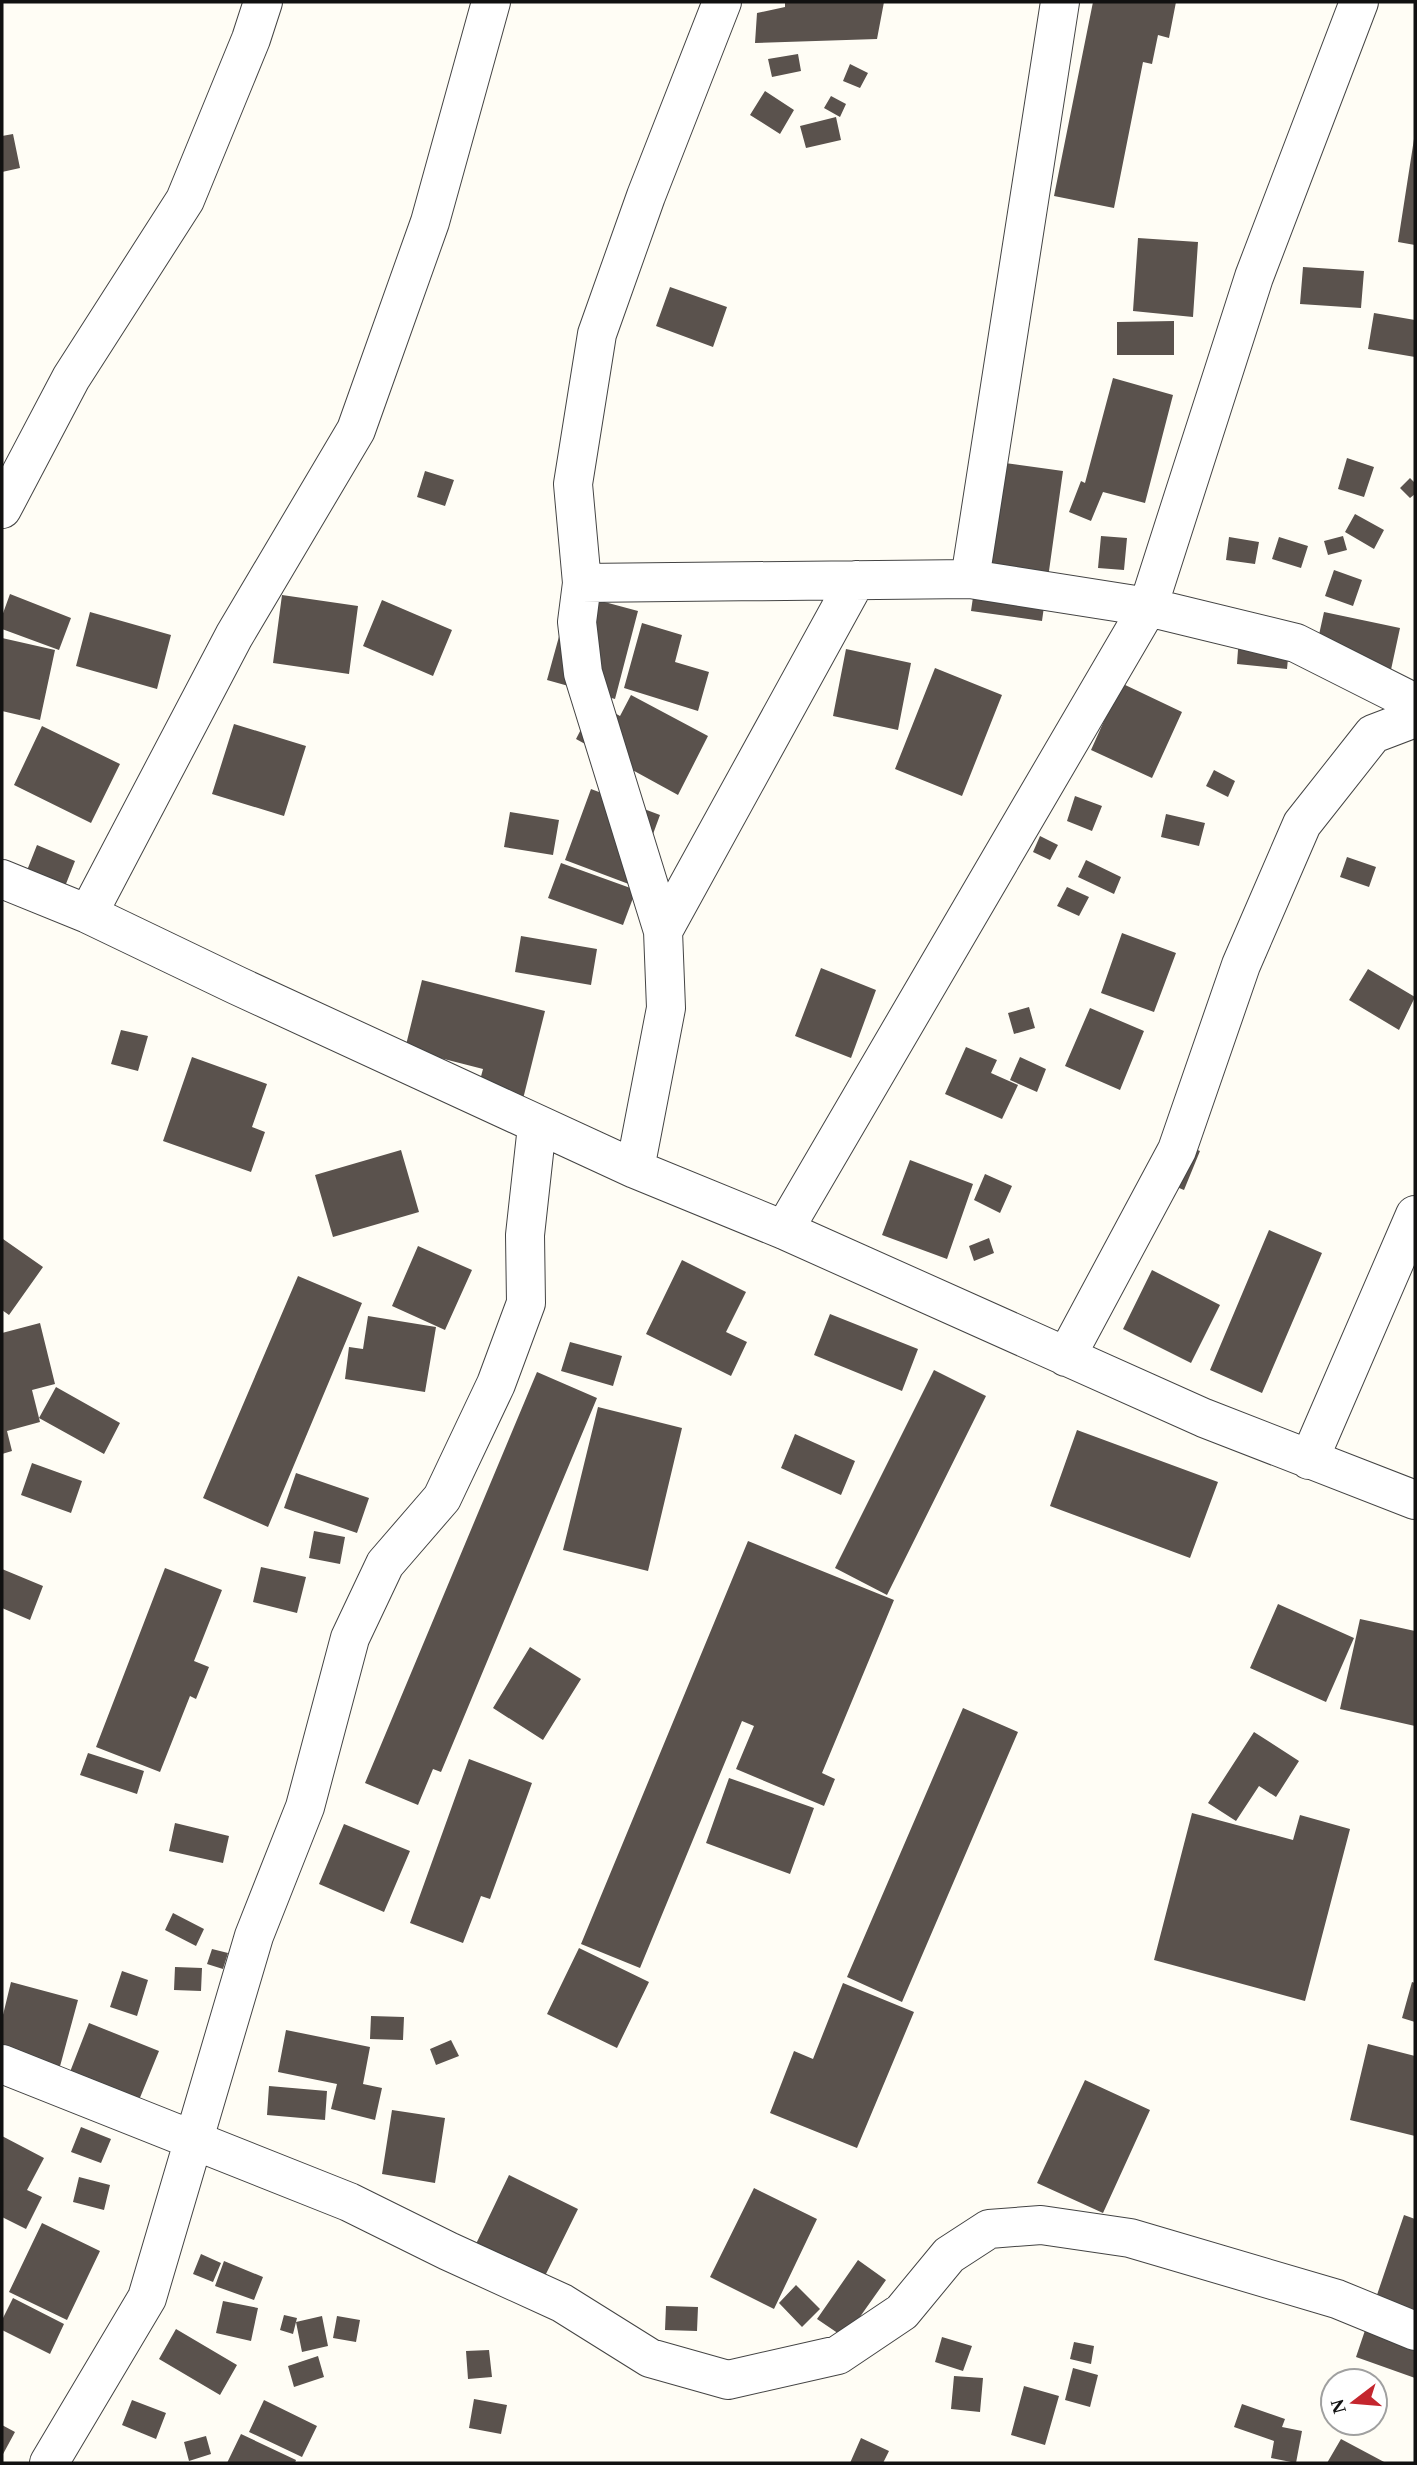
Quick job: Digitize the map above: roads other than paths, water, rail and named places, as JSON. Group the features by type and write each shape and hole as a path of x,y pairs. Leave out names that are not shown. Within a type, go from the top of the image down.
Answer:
{"street":[{"path":"2,509 71,378 185,200 251,39 263,2"},
{"path":"88,914 234,636 356,430 430,222 491,2"},
{"path":"635,1169 666,1008 663,931 583,673 577,622 582,583 573,484 597,334 651,184 722,2"},
{"path":"970,579 1060,2"},
{"path":"783,1230 1148,607 1254,277 1359,2"},
{"path":"582,583 970,579 1148,607 1296,643 1415,704"},
{"path":"663,931 856,580"},
{"path":"1066,1357 1177,1150 1241,965 1302,824 1373,734 1415,718"},
{"path":"2,879 88,914 537,1126 783,1230 1204,1419 1415,1500"},
{"path":"49,2463 147,2298 254,1936 304,1807 350,1638 385,1564 442,1498 496,1384 526,1303 525,1235 537,1126"},
{"path":"1309,1460 1415,1215"},
{"path":"2,2064 349,2202 562,2303 650,2357 729,2380 838,2355 902,2312 949,2255 989,2229 1041,2225 1130,2238 1337,2299 1415,2331"}]}
